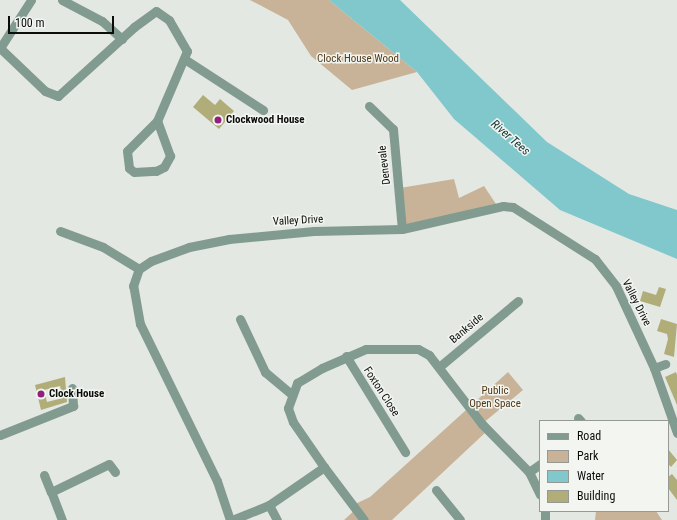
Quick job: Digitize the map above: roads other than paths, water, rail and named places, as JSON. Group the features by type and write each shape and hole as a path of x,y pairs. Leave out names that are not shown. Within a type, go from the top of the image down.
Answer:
{"street":[{"path":"31,0 0,48 45,91 58,96 156,11 183,39 186,60 157,121 127,151 129,168 134,172 156,170 164,167 170,156 157,121"},
{"path":"62,0 102,21 122,39"},
{"path":"186,60 212,73 262,107"},
{"name":"Denevale","path":"369,107 392,129 402,229"},
{"name":"Valley Drive","path":"139,269 166,254 229,239 314,230 402,229 503,206 513,207 595,260 616,286 654,368 677,433"},
{"path":"63,235 103,247 139,269 133,286 140,324 217,480 231,520 269,505 324,466"},
{"name":"Bankside","path":"439,367 507,305 518,301"},
{"path":"240,319 242,335 265,372 291,394"},
{"path":"364,520 293,422 288,408 291,394 297,383 346,356 366,349 418,349 439,367 482,424 529,472 539,493"},
{"name":"Foxton Close","path":"346,356 405,452"},
{"path":"654,368 665,364"},
{"path":"0,435 73,406 72,388"},
{"path":"390,446 398,440"},
{"path":"51,492 109,464 115,472"},
{"path":"529,472 539,465"},
{"path":"44,475 62,520"},
{"path":"436,490 441,502 460,520"},
{"path":"269,505 277,520"}],"water":[{"name":"River Tees","path":"329,0 400,0 547,142 629,194 677,210 677,259 560,210 454,119 417,72"}],"place":[{"name":"Clockwood House","path":"218,120"},
{"name":"Clock House","path":"41,394"}],"park label":[{"name":"Clock House Wood","path":"358,59"},
{"name":"Public Open Space","path":"495,398"}]}
